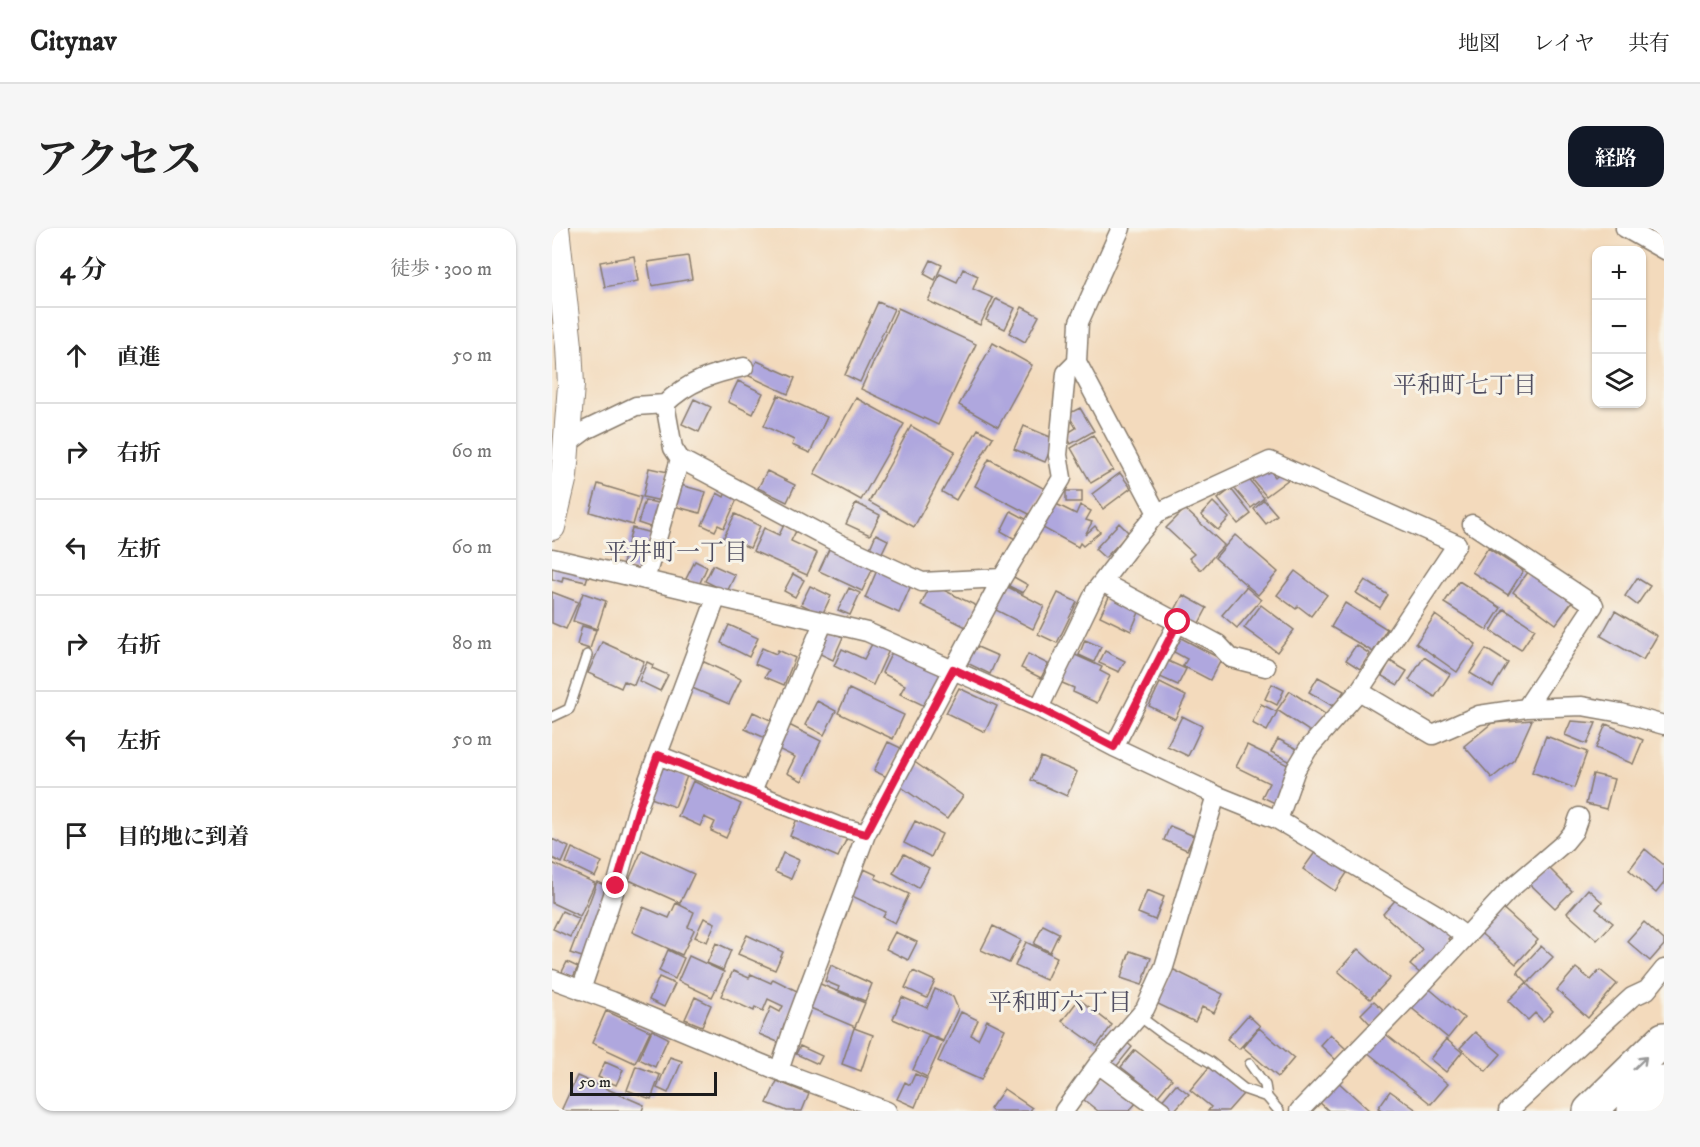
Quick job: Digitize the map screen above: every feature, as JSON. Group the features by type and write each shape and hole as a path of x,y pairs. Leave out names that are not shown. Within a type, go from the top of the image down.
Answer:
{"highway":[{"path":"1624,1099 1664,1039"},
{"path":"1590,1111 1664,1082"},
{"path":"1563,1111 1580,1096 1624,1099"},
{"path":"1657,1111 1664,1105"}],"street":[{"path":"552,527 564,476 571,385 566,366 556,228"},
{"path":"1121,228 1079,322 1077,362 1157,513"},
{"path":"1625,228 1664,250"},
{"path":"780,1071 797,1018 866,834 1002,578 1062,478 1058,455 1066,373 1077,362"},
{"path":"567,444 585,430 636,406 665,404 690,384 744,367"},
{"path":"665,404 673,448 680,459 838,543 922,582 1002,578"},
{"path":"645,580 680,459"},
{"path":"1039,708 1096,590 1157,513 1269,461 1457,544 1359,691 1308,749 1296,769 1278,820"},
{"path":"1472,524 1594,605 1526,708"},
{"path":"552,558 867,632 1039,708 1114,747 1216,795 1278,820 1436,914 1465,936"},
{"path":"1102,582 1218,644 1231,658 1266,667"},
{"path":"581,990 616,886 638,810 717,596"},
{"path":"1114,747 1178,622"},
{"path":"752,791 824,623"},
{"path":"1359,691 1434,735 1479,715 1526,708 1582,706 1622,713 1664,726"},
{"path":"658,755 840,827 866,834"},
{"path":"1064,1111 1098,1065 1145,1009 1164,967 1168,946 1216,795"},
{"path":"1299,1111 1426,980 1508,891 1565,842 1575,831 1579,818"},
{"path":"1508,1111 1632,997 1647,990 1664,969"},
{"path":"552,979 780,1071 887,1111"},
{"path":"1098,1065 1162,1111"}],"lane":[{"path":"552,717 569,709 587,654"},
{"path":"1139,1016 1210,1062 1244,1089 1267,1097 1279,1111"},
{"path":"1250,1064 1265,1085 1267,1097"}],"building":[{"path":"634,256 638,281 605,287 600,262"},
{"path":"688,256 692,279 652,286 648,262"},
{"path":"931,260 942,265 935,280 924,274"},
{"path":"963,269 978,276 973,289 993,298 980,325 928,301 940,274 957,282"},
{"path":"996,299 1015,308 1005,329 986,320"},
{"path":"878,302 894,309 860,382 845,375"},
{"path":"1022,307 1039,316 1025,342 1009,333"},
{"path":"898,308 976,344 938,425 861,389"},
{"path":"993,343 1032,365 998,427 959,405"},
{"path":"757,361 795,378 788,394 749,376"},
{"path":"738,381 763,393 753,414 728,402"},
{"path":"778,395 827,417 810,453 792,445 794,440 764,426"},
{"path":"856,398 904,424 861,500 814,474"},
{"path":"694,399 711,407 699,432 682,424"},
{"path":"1080,408 1094,431 1071,444 1066,434 1076,428 1068,414"},
{"path":"911,426 955,451 914,527 869,502"},
{"path":"1024,426 1055,439 1045,462 1014,449"},
{"path":"978,429 993,437 956,500 942,492"},
{"path":"1093,435 1113,470 1091,483 1071,448"},
{"path":"989,459 1045,489 1031,515 975,486"},
{"path":"1267,467 1275,477 1282,471 1289,479 1266,496 1252,479"},
{"path":"649,468 668,472 661,501 643,497"},
{"path":"767,471 795,485 787,502 758,488"},
{"path":"1120,473 1131,488 1103,509 1092,494"},
{"path":"1247,477 1264,498 1251,508 1234,488"},
{"path":"598,484 641,497 633,525 590,512"},
{"path":"677,484 706,492 700,513 670,505"},
{"path":"1231,489 1251,514 1238,524 1218,499"},
{"path":"1066,491 1082,491 1082,502 1066,502"},
{"path":"726,492 738,497 724,528 718,525 715,531 702,525 717,493 724,497"},
{"path":"645,500 661,504 653,528 638,523"},
{"path":"1264,500 1277,515 1266,524 1254,509"},
{"path":"1213,502 1229,518 1218,530 1201,515"},
{"path":"856,503 880,515 870,535 846,524"},
{"path":"1056,504 1076,514 1080,505 1091,511 1086,520 1092,522 1085,535 1095,526 1100,532 1083,546 1080,543 1078,547 1043,528"},
{"path":"1185,509 1224,545 1201,570 1189,558 1194,554 1166,528"},
{"path":"1011,511 1026,519 1015,539 1001,531"},
{"path":"735,514 760,526 750,548 734,541 732,546 722,541"},
{"path":"785,523 797,529 791,541 817,553 807,575 753,551 764,528 779,535"},
{"path":"1119,523 1129,533 1105,558 1095,549"},
{"path":"632,528 651,533 641,573 622,568"},
{"path":"876,534 888,540 879,559 868,553"},
{"path":"1235,535 1278,572 1258,595 1215,558"},
{"path":"831,545 874,566 862,591 819,571"},
{"path":"1488,548 1523,571 1508,595 1472,572"},
{"path":"695,561 707,567 699,585 686,579"},
{"path":"552,562 589,572 586,582 563,577 562,582 552,579"},
{"path":"713,565 735,575 727,592 705,581"},
{"path":"878,568 912,583 899,613 865,598"},
{"path":"1295,571 1327,595 1311,616 1298,606 1296,609 1277,595"},
{"path":"1529,571 1572,602 1556,624 1513,592"},
{"path":"793,574 804,580 795,597 784,591"},
{"path":"1012,576 1028,585 1023,593 1007,585"},
{"path":"1637,578 1650,586 1637,605 1625,596"},
{"path":"1365,580 1388,595 1380,608 1356,593"},
{"path":"1459,581 1501,608 1487,630 1444,603"},
{"path":"931,584 977,606 966,627 921,605"},
{"path":"1004,585 1044,606 1033,629 992,608"},
{"path":"810,586 831,596 822,615 801,604"},
{"path":"1246,587 1261,600 1237,628 1222,615"},
{"path":"849,588 860,593 850,615 838,610"},
{"path":"552,592 578,602 566,629 552,623"},
{"path":"583,593 606,601 597,629 573,621"},
{"path":"1058,593 1077,602 1057,643 1038,634"},
{"path":"1110,595 1140,610 1131,631 1100,616"},
{"path":"1183,595 1207,608 1198,625 1174,612"},
{"path":"1345,603 1387,629 1373,652 1331,627"},
{"path":"1261,605 1294,630 1277,652 1244,628"},
{"path":"1504,609 1535,629 1521,650 1491,631"},
{"path":"1615,611 1657,636 1643,660 1601,636"},
{"path":"1435,615 1476,644 1457,672 1416,643"},
{"path":"729,625 758,638 749,657 721,643"},
{"path":"582,626 596,630 590,649 577,645"},
{"path":"826,630 843,637 833,660 816,652"},
{"path":"1181,638 1221,659 1210,680 1183,666 1187,659 1174,652"},
{"path":"1085,640 1101,647 1094,662 1079,655"},
{"path":"602,642 644,661 634,685 624,681 621,688 588,673"},
{"path":"873,642 889,650 873,685 834,666 842,649 864,659"},
{"path":"1356,645 1370,654 1360,669 1346,660"},
{"path":"975,646 998,656 990,674 967,663"},
{"path":"762,648 776,654 778,650 795,658 784,685 765,677 769,670 755,664"},
{"path":"1486,649 1508,663 1493,687 1470,673"},
{"path":"893,650 941,674 925,706 900,694 905,685 882,673"},
{"path":"1105,651 1125,661 1119,672 1099,663"},
{"path":"1028,654 1048,664 1041,678 1021,668"},
{"path":"1073,654 1102,667 1100,671 1110,676 1097,703 1073,692 1074,688 1060,682"},
{"path":"1424,657 1450,674 1435,697 1409,680"},
{"path":"702,661 741,679 729,704 690,687"},
{"path":"1168,661 1186,669 1178,685 1160,677"},
{"path":"1390,661 1407,671 1398,685 1382,676"},
{"path":"647,662 653,665 652,668 668,675 660,691 639,681"},
{"path":"1318,677 1344,691 1334,707 1309,692"},
{"path":"1160,683 1186,696 1175,719 1149,706"},
{"path":"1272,684 1284,690 1277,705 1265,699"},
{"path":"959,688 997,706 985,732 946,713"},
{"path":"849,689 904,715 893,739 838,713"},
{"path":"1290,691 1325,714 1312,733 1277,710"},
{"path":"817,701 836,711 824,735 805,725"},
{"path":"1261,704 1277,712 1267,731 1252,723"},
{"path":"753,712 777,723 770,740 745,729"},
{"path":"1182,716 1202,726 1188,756 1167,746"},
{"path":"1532,720 1514,760 1492,778 1464,746 1492,723"},
{"path":"1571,721 1596,723 1587,744 1565,735"},
{"path":"1606,724 1643,740 1633,764 1596,748"},
{"path":"789,725 821,741 802,781 787,773 795,757 778,749"},
{"path":"1546,736 1587,752 1574,788 1532,772"},
{"path":"1278,739 1299,750 1293,763 1271,752"},
{"path":"888,742 901,748 887,777 874,771"},
{"path":"1247,745 1292,767 1275,803 1262,797 1269,783 1236,767"},
{"path":"1041,757 1077,772 1067,796 1031,780"},
{"path":"913,761 963,796 947,819 897,784"},
{"path":"663,767 687,776 675,807 651,798"},
{"path":"1593,774 1614,779 1606,809 1586,804"},
{"path":"693,781 741,804 726,838 711,831 715,822 704,817 700,826 678,816"},
{"path":"798,816 847,838 838,857 790,836"},
{"path":"915,821 942,834 931,857 904,843"},
{"path":"1170,826 1194,836 1187,850 1164,840"},
{"path":"552,839 569,847 562,863 552,858"},
{"path":"572,848 602,862 595,877 566,863"},
{"path":"1645,849 1664,865 1664,883 1656,893 1629,870"},
{"path":"642,850 694,874 680,903 629,880"},
{"path":"1316,851 1347,873 1335,891 1303,869"},
{"path":"783,853 799,860 791,879 775,872"},
{"path":"904,854 929,868 918,888 893,873"},
{"path":"552,863 595,883 580,916 552,903"},
{"path":"1547,866 1572,891 1555,908 1530,884"},
{"path":"864,869 877,875 875,878 909,894 895,923 883,917 886,912 852,896"},
{"path":"597,882 609,887 582,957 570,953"},
{"path":"1588,889 1602,902 1596,909 1613,923 1597,940 1567,913"},
{"path":"1147,890 1164,897 1155,920 1138,913"},
{"path":"1399,896 1431,924 1436,918 1453,933 1448,939 1451,942 1421,974 1410,965 1423,950 1383,914"},
{"path":"676,903 694,912 688,927 694,930 682,955 632,932 643,907 669,918"},
{"path":"1498,904 1538,940 1516,964 1476,929"},
{"path":"562,911 579,919 570,937 553,929"},
{"path":"704,918 715,923 707,942 695,937"},
{"path":"1644,922 1664,940 1664,945 1650,961 1627,941"},
{"path":"1043,925 1059,933 1050,952 1034,944"},
{"path":"993,926 1021,940 1009,963 981,950"},
{"path":"895,932 917,942 908,960 886,949"},
{"path":"747,935 783,952 775,970 738,954"},
{"path":"1026,942 1057,957 1046,980 1015,966"},
{"path":"716,943 731,950 723,970 707,963"},
{"path":"1541,946 1553,957 1528,983 1517,972"},
{"path":"1358,949 1390,978 1370,999 1338,971"},
{"path":"668,950 684,958 675,979 659,971"},
{"path":"1130,951 1151,958 1142,985 1121,978"},
{"path":"689,956 724,972 712,997 678,981"},
{"path":"567,962 578,967 573,977 562,972"},
{"path":"831,965 872,984 865,1001 838,990 839,987 825,981"},
{"path":"1576,968 1591,980 1600,970 1617,984 1588,1018 1557,990"},
{"path":"1172,969 1223,994 1214,1013 1202,1007 1195,1022 1156,1003"},
{"path":"733,971 749,978 751,974 771,983 773,979 801,993 788,1016 792,1017 780,1043 759,1034 771,1007 780,1012 783,1006 768,999 763,1011 755,1007 754,1011 721,996"},
{"path":"913,971 935,981 927,998 905,988"},
{"path":"659,977 675,984 664,1007 649,1000"},
{"path":"818,983 865,1003 855,1027 808,1007"},
{"path":"1526,983 1553,1011 1543,1021 1535,1013 1528,1020 1508,1001"},
{"path":"1426,986 1464,1018 1448,1038 1409,1006"},
{"path":"935,989 953,997 958,1009 943,1041 893,1019 902,997 927,1008"},
{"path":"695,997 711,1005 702,1026 685,1019"},
{"path":"1079,999 1112,1025 1097,1046 1062,1021"},
{"path":"1374,1001 1386,1012 1372,1026 1361,1014"},
{"path":"606,1011 650,1031 635,1063 592,1043"},
{"path":"961,1012 978,1020 971,1035 978,1039 987,1020 1005,1029 981,1080 938,1061"},
{"path":"1248,1015 1260,1026 1239,1049 1227,1039"},
{"path":"854,1028 873,1035 861,1071 842,1064"},
{"path":"1259,1028 1294,1058 1278,1077 1243,1047"},
{"path":"652,1030 668,1038 655,1067 639,1059"},
{"path":"1383,1032 1448,1084 1431,1104 1367,1052"},
{"path":"1475,1032 1501,1054 1486,1071 1460,1048"},
{"path":"1330,1034 1346,1049 1336,1060 1320,1045"},
{"path":"928,1036 943,1042 927,1077 913,1070"},
{"path":"1446,1039 1462,1052 1446,1072 1430,1059"},
{"path":"1125,1041 1132,1047 1116,1067 1108,1061"},
{"path":"800,1046 822,1056 818,1064 796,1054"},
{"path":"1135,1050 1172,1079 1158,1096 1121,1067"},
{"path":"670,1057 682,1061 668,1093 657,1088"},
{"path":"605,1062 623,1070 616,1085 598,1077"},
{"path":"636,1066 660,1075 651,1099 627,1090"},
{"path":"1210,1066 1243,1094 1228,1111 1208,1111 1211,1107 1190,1090"},
{"path":"1099,1071 1137,1102 1129,1111 1098,1111 1079,1096"},
{"path":"915,1074 927,1079 915,1107 897,1099 905,1082 910,1085"},
{"path":"577,1076 644,1105 642,1111 561,1111"},
{"path":"1336,1080 1370,1111 1329,1111 1317,1100"},
{"path":"777,1081 809,1094 802,1111 787,1111 767,1103"},
{"path":"1176,1084 1189,1094 1174,1111 1169,1111 1160,1103"},
{"path":"1004,1089 1032,1108 1030,1111 992,1111 990,1109"},
{"path":"1390,1091 1418,1111 1383,1111 1378,1108"}],"district":[{"name":"平和町七丁目","path":"1465,385"},
{"name":"平井町一丁目","path":"676,552"},
{"name":"平和町六丁目","path":"1060,1002"}],"route":[{"path":"616,886 638,810 658,755 840,827 866,834 953,669 1039,708 1114,747 1178,622"}]}
